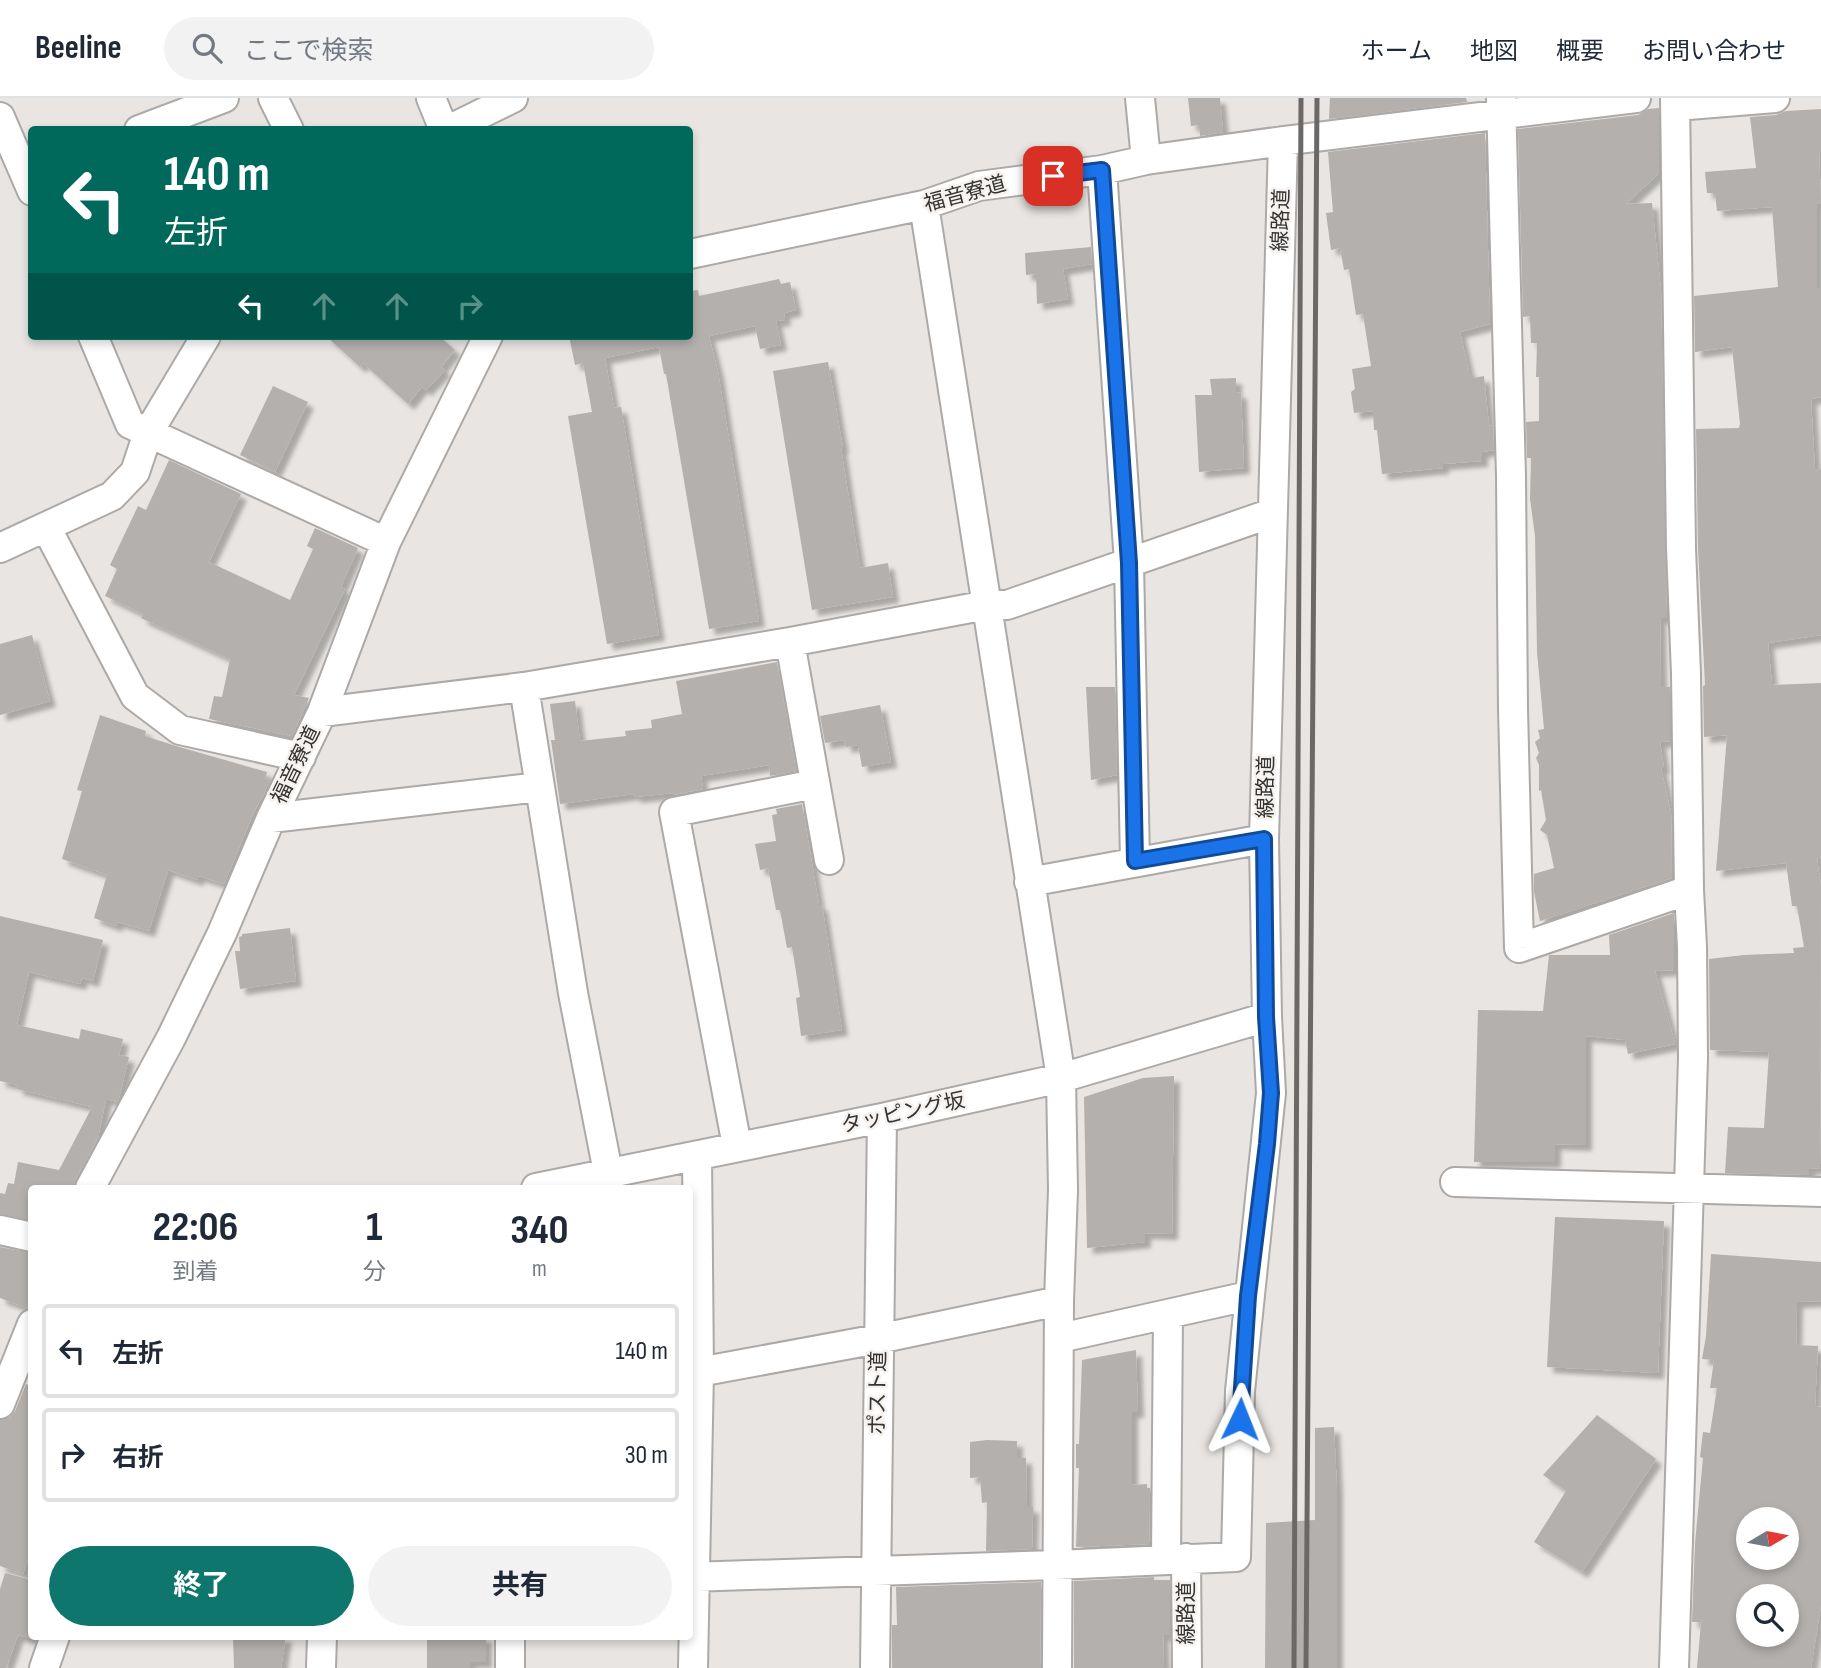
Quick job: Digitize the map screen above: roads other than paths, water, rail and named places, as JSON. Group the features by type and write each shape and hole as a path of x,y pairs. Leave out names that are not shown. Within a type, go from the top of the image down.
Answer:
{"street":[{"path":"150,126 224,98"},
{"path":"273,98 287,126"},
{"path":"431,98 444,126"},
{"path":"454,126 513,98"},
{"path":"1140,98 1146,160"},
{"name":"福音寮道","path":"693,253 924,205 979,186 1102,170 1146,160 1501,106 1636,98"},
{"path":"1674,1668 1690,1190 1693,975 1681,548 1675,102 1775,98"},
{"path":"1501,106 1519,948 1689,890"},
{"path":"0,117 21,177"},
{"name":"線路道","path":"1176,1558 1236,1557 1240,1391 1271,1093 1266,1017 1264,839 1283,141"},
{"path":"1102,170 1129,563 1135,861"},
{"path":"924,205 1061,1078 1063,1190 1059,1301 1056,1668"},
{"path":"95,340 130,424 386,542"},
{"path":"0,548 112,496 135,472 148,433 204,340"},
{"name":"福音寮道","path":"92,1185 171,1038 222,933 271,818 322,712 386,542 486,340"},
{"path":"322,712 524,687 987,605 1007,605 1272,513"},
{"path":"46,527 135,696 180,730 301,757"},
{"path":"790,642 829,860"},
{"path":"524,687 573,993 608,1172"},
{"path":"737,1146 674,812 816,785"},
{"path":"271,818 539,787"},
{"path":"1029,882 1264,839"},
{"name":"タッピング坂","path":"550,1185 882,1118 1061,1078 1266,1017"},
{"name":"ポスト道","path":"875,1668 882,1118"},
{"path":"693,1548 699,1372 697,1156"},
{"path":"1455,1182 1821,1192"},
{"path":"0,1230 28,1236"},
{"path":"1060,1338 1248,1296"},
{"path":"699,1372 878,1339 1059,1301"},
{"name":"線路道","path":"1168,1315 1176,1558 1186,1668"},
{"path":"0,1404 28,1334"},
{"path":"693,1577 1056,1565 1176,1558"},
{"path":"44,1668 54,1640"},
{"path":"321,1640 321,1668"},
{"path":"510,1640 510,1668"},
{"path":"693,1640 693,1668"}],"railway":[{"path":"1294,1668 1301,98"},
{"path":"1306,1668 1317,98"}]}
